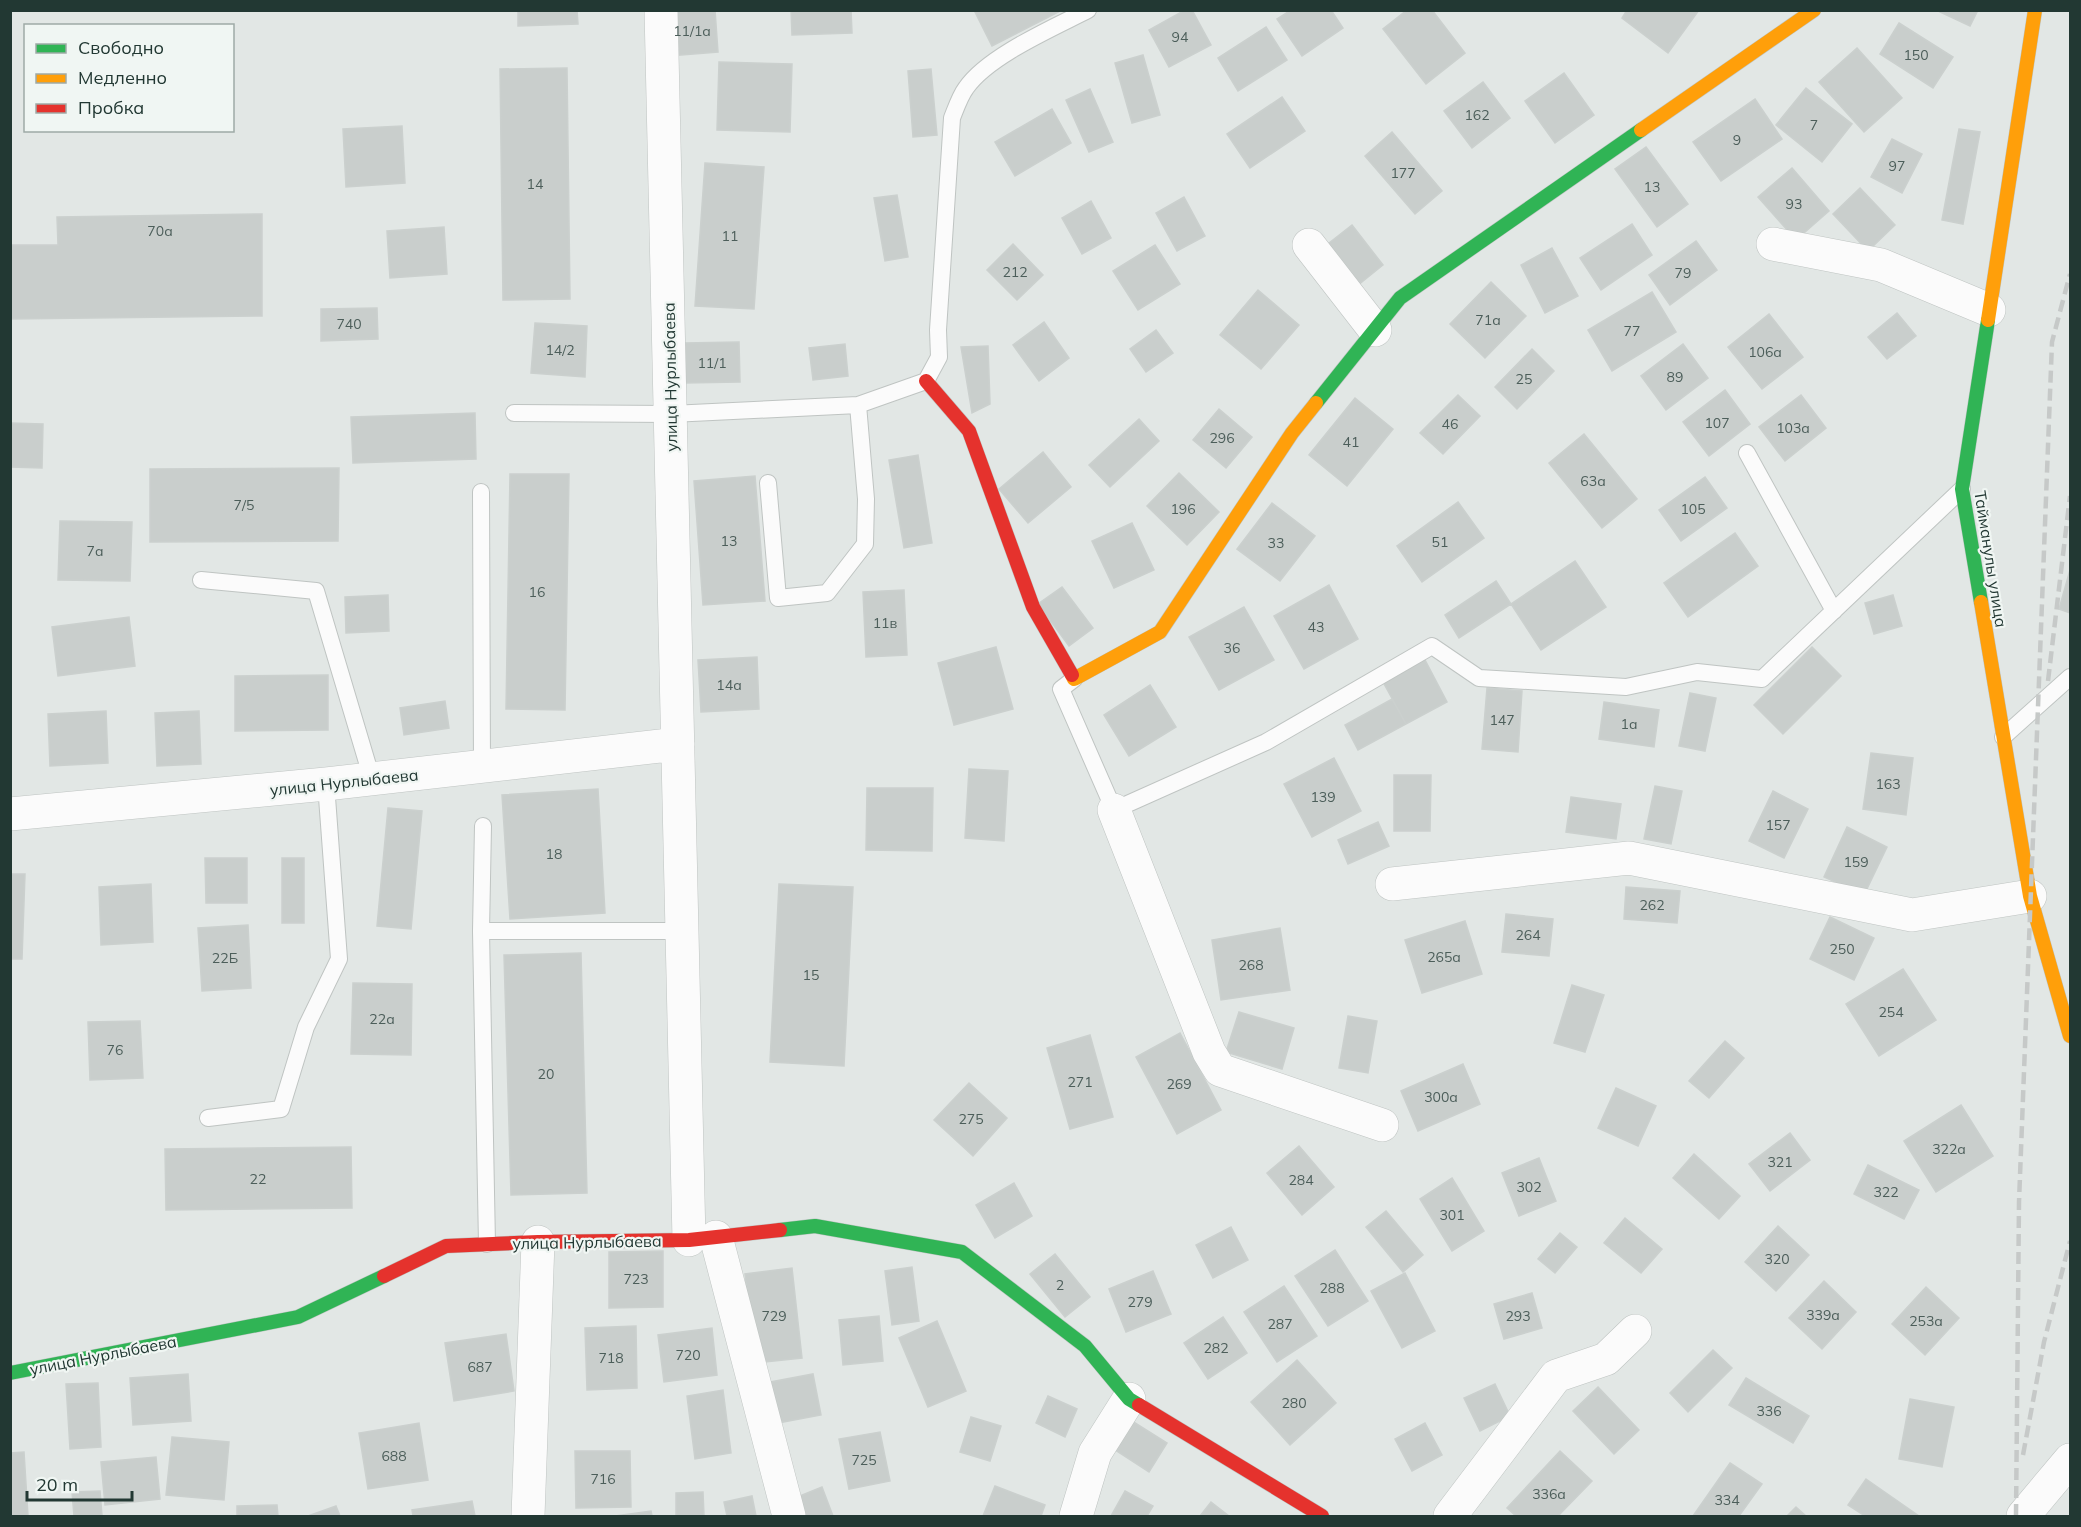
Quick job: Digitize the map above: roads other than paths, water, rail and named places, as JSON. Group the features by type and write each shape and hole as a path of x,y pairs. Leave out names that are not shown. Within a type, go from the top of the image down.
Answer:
{"street":[{"name":"улица Нурлыбаева","path":"10,1373 298,1317 446,1246 703,1238 682,931 661,10"},
{"path":"926,381 969,431 1032,607 1074,679 1160,632 1292,433 1400,298 1814,10"},
{"name":"Тайманулы улица","path":"2035,10 1962,489 2030,896 2068,1018"},
{"path":"1773,244 1881,265 1989,310"},
{"path":"1309,245 1375,330"},
{"name":"улица Нурлыбаева","path":"10,814 326,784 678,744"},
{"path":"1114,810 1209,1052 1220,1070 1382,1125"},
{"path":"1392,884 1629,858 1912,915 2030,896"},
{"path":"789,1516 703,1238 815,1226 962,1252 1085,1346 1128,1400 1322,1516"},
{"path":"528,1516 538,1242"},
{"path":"1450,1516 1556,1376 1606,1359 1635,1331"},
{"path":"1076,1516 1095,1453 1128,1400"},
{"path":"2023,1516 2070,1460"}],"lane":[{"path":"514,413 671,414 858,405 926,381 939,357 938,330 952,118 966,88 983,71 1021,44 1088,10"},
{"path":"768,483 777,598 827,593 865,544 866,499 858,405"},
{"path":"1747,453 1834,611"},
{"path":"1074,679 1061,689 1114,810 1266,742 1432,646 1479,678 1626,687 1697,672 1762,679 1962,489"},
{"path":"481,492 482,767"},
{"path":"201,580 316,591 372,779"},
{"path":"2003,737 2070,677"},
{"path":"208,1118 281,1109 306,1027 339,959 326,784"},
{"path":"483,826 481,931 487,1244"},
{"path":"481,931 682,931"}],"railway":[{"path":"2016,1516 2019,1202 2052,342 2070,274"},
{"path":"2048,681 2070,496"},
{"path":"2023,1455 2044,1342 2070,1241"}]}
